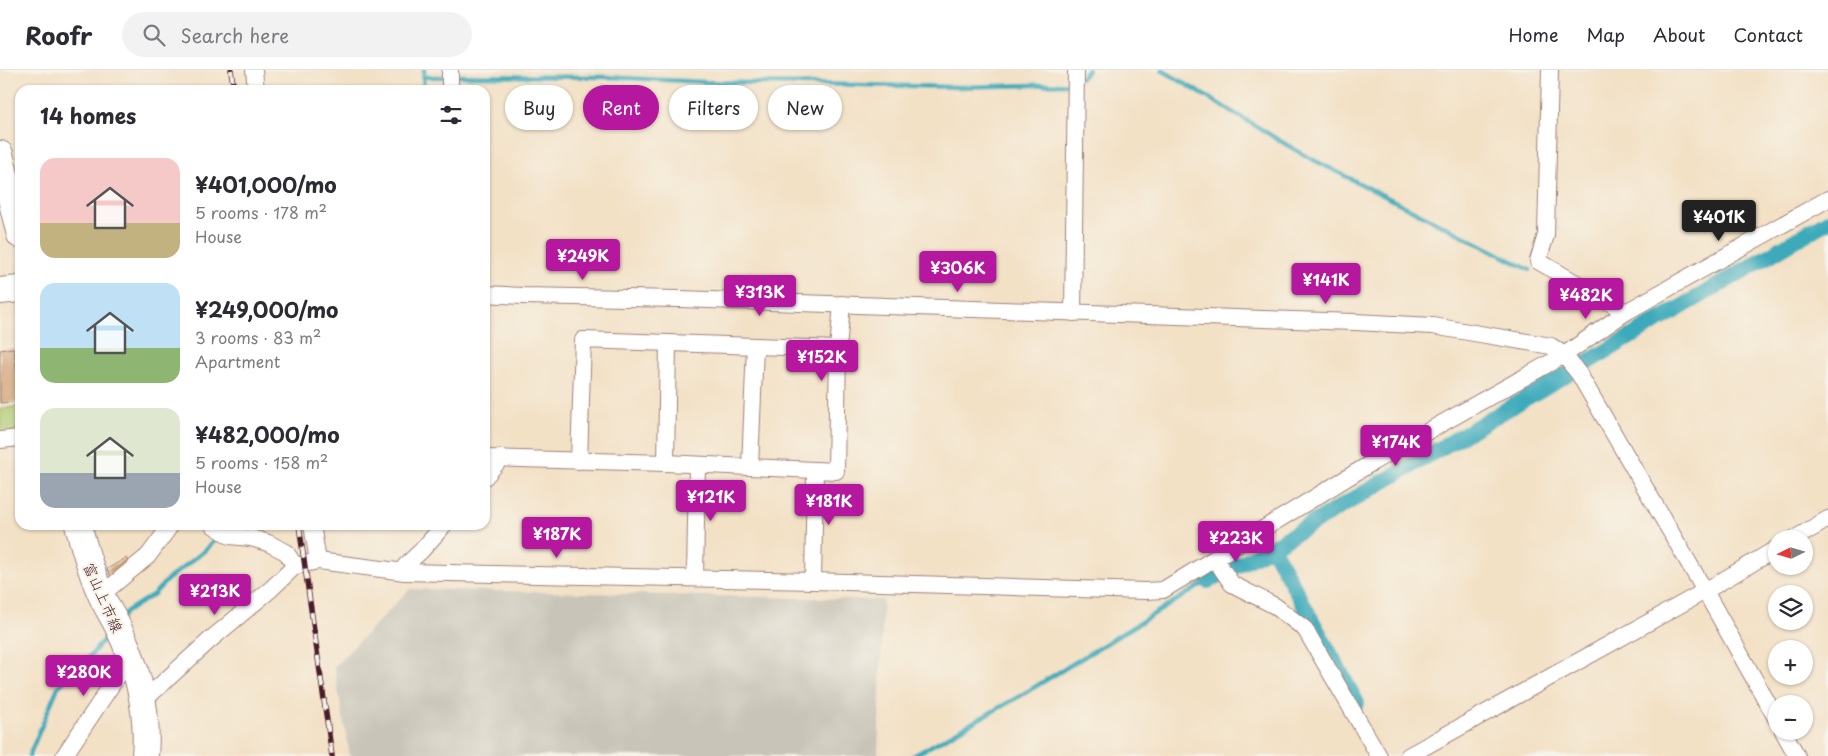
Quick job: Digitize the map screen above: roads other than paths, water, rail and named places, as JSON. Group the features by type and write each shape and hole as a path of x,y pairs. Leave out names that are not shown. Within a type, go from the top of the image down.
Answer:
{"main road":[{"path":"0,154 15,215"},
{"path":"0,291 15,290"},
{"name":"富山上市線","path":"79,530 86,556 101,595 118,627 139,679 143,701 146,742 145,756"}],"street":[{"path":"254,70 256,85"},
{"path":"450,70 450,85"},
{"path":"1073,313 1076,70"},
{"path":"1550,70 1546,235 1538,261 1626,312"},
{"path":"143,701 295,566 318,561 405,572 1162,590 1374,462 1564,355 1626,312 1828,199"},
{"path":"490,294 842,304 1433,326 1551,346 1564,355 1579,374 1768,704"},
{"path":"493,458 697,464 836,471 838,350 842,304"},
{"path":"579,461 583,340 838,350"},
{"path":"666,463 668,343"},
{"path":"750,467 755,346"},
{"path":"0,440 15,438"},
{"path":"694,578 697,464"},
{"path":"813,581 815,471"},
{"path":"1809,530 1828,519"},
{"path":"101,595 148,556 167,530"},
{"path":"221,530 230,536 268,542 286,552 295,566"},
{"path":"313,530 318,561"},
{"path":"405,572 405,566 440,530"},
{"path":"1408,756 1705,591 1768,554"},
{"path":"1215,559 1232,584 1275,606 1305,629 1378,756"},
{"path":"64,756 131,656"},
{"path":"1789,740 1797,756"}],"waterway":[{"path":"423,85 424,70"},
{"path":"1081,78 1088,70"},
{"path":"1162,70 1304,155 1530,270"},
{"path":"454,76 606,77 705,82 959,87 1073,84"},
{"path":"424,77 446,77"},
{"path":"1208,581 1272,547 1828,221"},
{"path":"122,617 126,612 154,594 167,580 207,549 220,534"},
{"path":"1272,547 1357,703"},
{"path":"913,756 1020,696 1208,581"},
{"path":"29,756 58,687 92,654 111,631"}],"railway":[{"path":"231,70 233,85"},
{"path":"300,530 332,756"}]}
